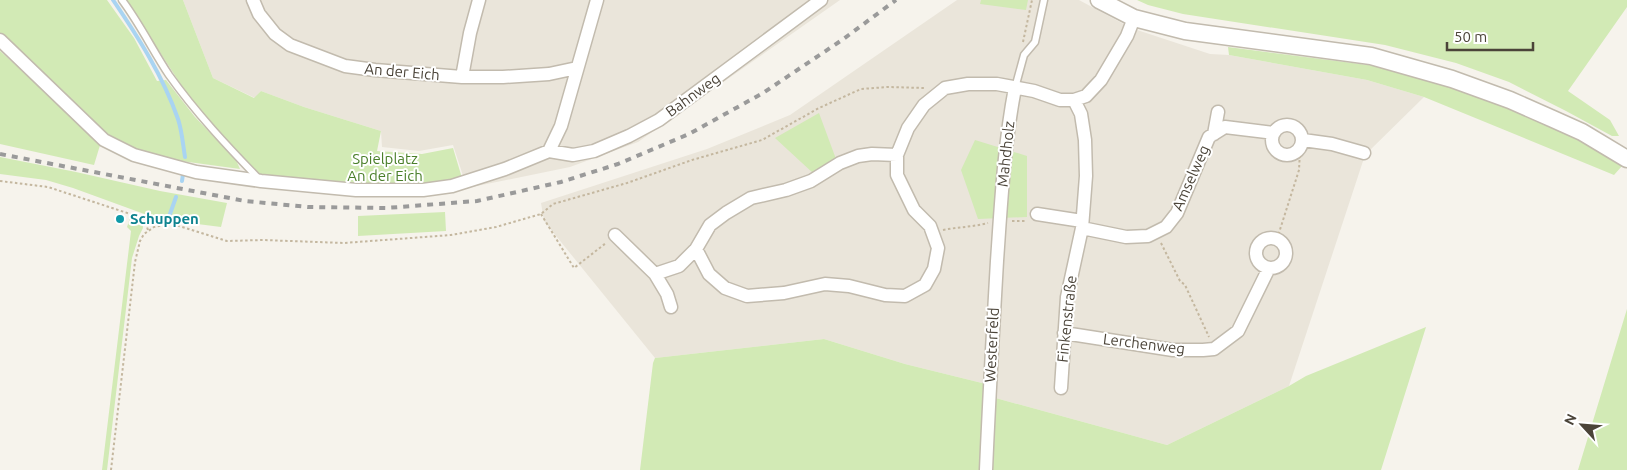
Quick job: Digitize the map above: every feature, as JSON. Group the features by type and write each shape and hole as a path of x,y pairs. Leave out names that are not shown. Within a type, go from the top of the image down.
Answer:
{"street":[{"name":"An der Eich","path":"253,0 259,14 275,34 290,45 345,66 462,77 549,74 576,68"},
{"path":"462,77 470,33 479,0"},
{"path":"0,40 104,140 134,155 196,172 261,181 356,190 423,190 452,186 505,169 548,150 561,126 576,68 597,0"},
{"name":"Bahnweg","path":"548,150 572,155 594,151 629,136 659,120 821,0"},
{"path":"1100,0 1134,18 1185,31 1371,56 1443,76 1510,100 1582,132 1627,159"},
{"path":"696,249 709,274 725,288 747,296 784,293 825,284 849,286 885,295 905,296 925,285 934,269 938,248 930,226 914,210 897,175 897,155 908,128 924,105 945,88 968,84 997,84 1034,91 1060,100 1074,100 1086,96 1101,80 1134,18"},
{"name":"Mahdholz","path":"1000,220 1009,119 1015,88"},
{"name":"Finkenstraße","path":"1061,388 1067,297 1082,224 1086,176 1085,140 1081,114 1074,100"},
{"name":"Amselweg","path":"1214,134 1218,112"},
{"name":"Amselweg","path":"1082,224 1126,237 1148,236 1166,227 1177,214 1209,138 1225,127 1274,133 1281,126 1290,125 1299,130 1301,144"},
{"path":"1274,133 1272,143 1277,152 1289,156 1295,153 1301,144 1332,144 1364,153"},
{"path":"655,274 679,266 696,249 710,225 752,198 811,182 840,163 858,156 872,154 897,155"},
{"path":"1037,214 1082,224"},
{"name":"Westerfeld","path":"986,470 1000,220"},
{"path":"615,235 655,274 667,294 671,307"},
{"path":"1272,238 1277,239 1284,246 1285,260 1278,267 1264,267 1257,259 1257,249 1262,241 1272,238"},
{"path":"1214,349 1238,331 1269,268"},
{"name":"Lerchenweg","path":"1064,333 1173,350 1214,349"}],"lane":[{"path":"122,0 134,16 169,75 220,139 261,181"},
{"path":"1015,88 1024,55 1035,42 1044,0"}],"path":[{"path":"111,470 135,262 140,241 144,234 154,227 176,225 228,241 263,240 344,243 452,235 541,214 553,204 627,183 692,160 762,140 819,108 861,89 888,87 945,88"},
{"path":"1277,239 1299,170 1301,144"},
{"path":"0,182 48,187 165,225"},
{"path":"541,214 574,268 615,235"},
{"path":"932,232 959,226 980,226 1000,220 1030,221 1037,214"},
{"path":"144,218 149,231"},
{"path":"1156,232 1180,281 1185,286 1214,349"}],"shaded area":[{"path":"183,0 840,0 638,142 570,167 467,188 453,145 419,151 382,147 381,131 304,107 261,91 255,98 213,78"},
{"path":"957,0 1079,0 1131,28 1210,54 1229,55 1367,80 1424,97 1365,155 1289,386 1167,445 992,397 986,384 905,364 824,339 655,358 544,221 541,203 707,149 790,115"}],"green space":[{"path":"0,0 107,0 134,38 157,81 166,80 195,117 236,160 240,169 181,161 127,147 104,136 0,34"},
{"name":"Spielplatz An der Eich","path":"126,0 183,0 213,78 254,98 261,91 304,107 381,131 377,151 422,154 453,148 462,178 443,183 400,185 292,181 259,175 185,91"},
{"path":"981,0 1028,0 1026,10 980,4"},
{"path":"1137,0 1627,0 1627,7 1568,91 1610,120 1619,136 1612,136 1509,82 1456,63 1385,45 1183,14 1148,5"},
{"path":"1228,47 1376,66 1439,81 1523,112 1568,133 1622,166 1614,175 1424,97 1367,80 1229,55"},
{"path":"0,51 101,142 94,165 0,144"},
{"path":"819,113 836,159 814,174 775,138"},
{"path":"975,140 1027,156 1027,217 978,219 961,170"},
{"path":"0,157 160,191 227,203 221,227 158,219 46,180 0,174"},
{"path":"445,212 446,231 358,236 358,216"},
{"path":"130,218 142,221 143,228 132,258 107,470 102,470 131,231 127,227"},
{"path":"1627,309 1627,470 1578,470"},
{"path":"1426,327 1381,470 989,470 992,397 1167,445 1306,376"},
{"path":"824,339 905,364 986,384 983,470 640,470 655,358"}],"waterway":[{"path":"113,0 141,43 165,87 179,124 185,157"},
{"path":"182,181 183,174"},
{"path":"170,214 176,197"}],"railway":[{"path":"0,154 245,201 308,207 386,208 477,201 561,182 618,164 689,134 763,93 842,40 896,0"}],"place":[{"name":"Schuppen","path":"120,219"}]}
